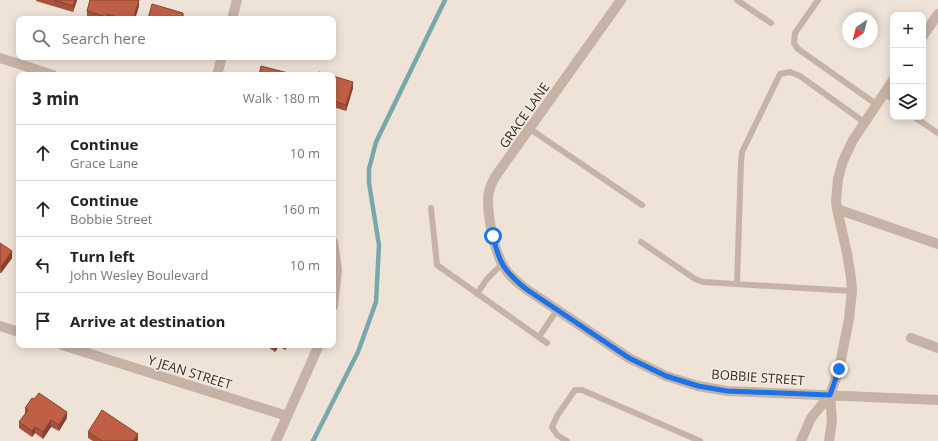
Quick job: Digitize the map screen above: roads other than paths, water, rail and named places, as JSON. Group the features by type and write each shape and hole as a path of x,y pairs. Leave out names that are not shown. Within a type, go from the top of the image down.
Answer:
{"street":[{"path":"233,16 237,0"},
{"name":"GRACE LANE","path":"500,261 493,236 488,205 490,187 496,176 621,0"},
{"path":"926,32 938,14"},
{"path":"0,58 44,72"},
{"path":"218,72 221,60"},
{"path":"802,441 810,418 830,395 839,369 846,336 852,291 850,267 838,209 837,190 840,170 853,140 890,84"},
{"path":"838,209 938,244"},
{"name":"BOBBIE STREET","path":"500,261 512,278 526,289 629,358 666,376 698,386 727,391 938,400"},
{"path":"336,263 336,279"},
{"path":"0,326 16,331"},
{"path":"911,338 938,348"},
{"name":"Y JEAN STREET","path":"72,348 287,416"},
{"path":"276,441 318,348"},
{"path":"829,441 832,421 830,395"}],"lane":[{"path":"737,0 771,23"},
{"path":"818,0 795,33 794,43 798,49 876,104"},
{"path":"737,284 742,152 780,74 790,72 800,76 864,122"},
{"path":"884,93 890,98"},
{"path":"918,120 938,133"},
{"path":"530,129 642,205"},
{"path":"431,208 437,265 547,343"},
{"path":"641,242 695,279 703,282 852,291"},
{"path":"477,294 500,261"},
{"path":"539,337 557,310"},
{"path":"567,441 557,435 552,427 557,416 575,390 582,390 700,441"}],"waterway":[{"path":"313,441 358,352 376,302 379,245 369,183 369,169 376,142 445,0"}]}
